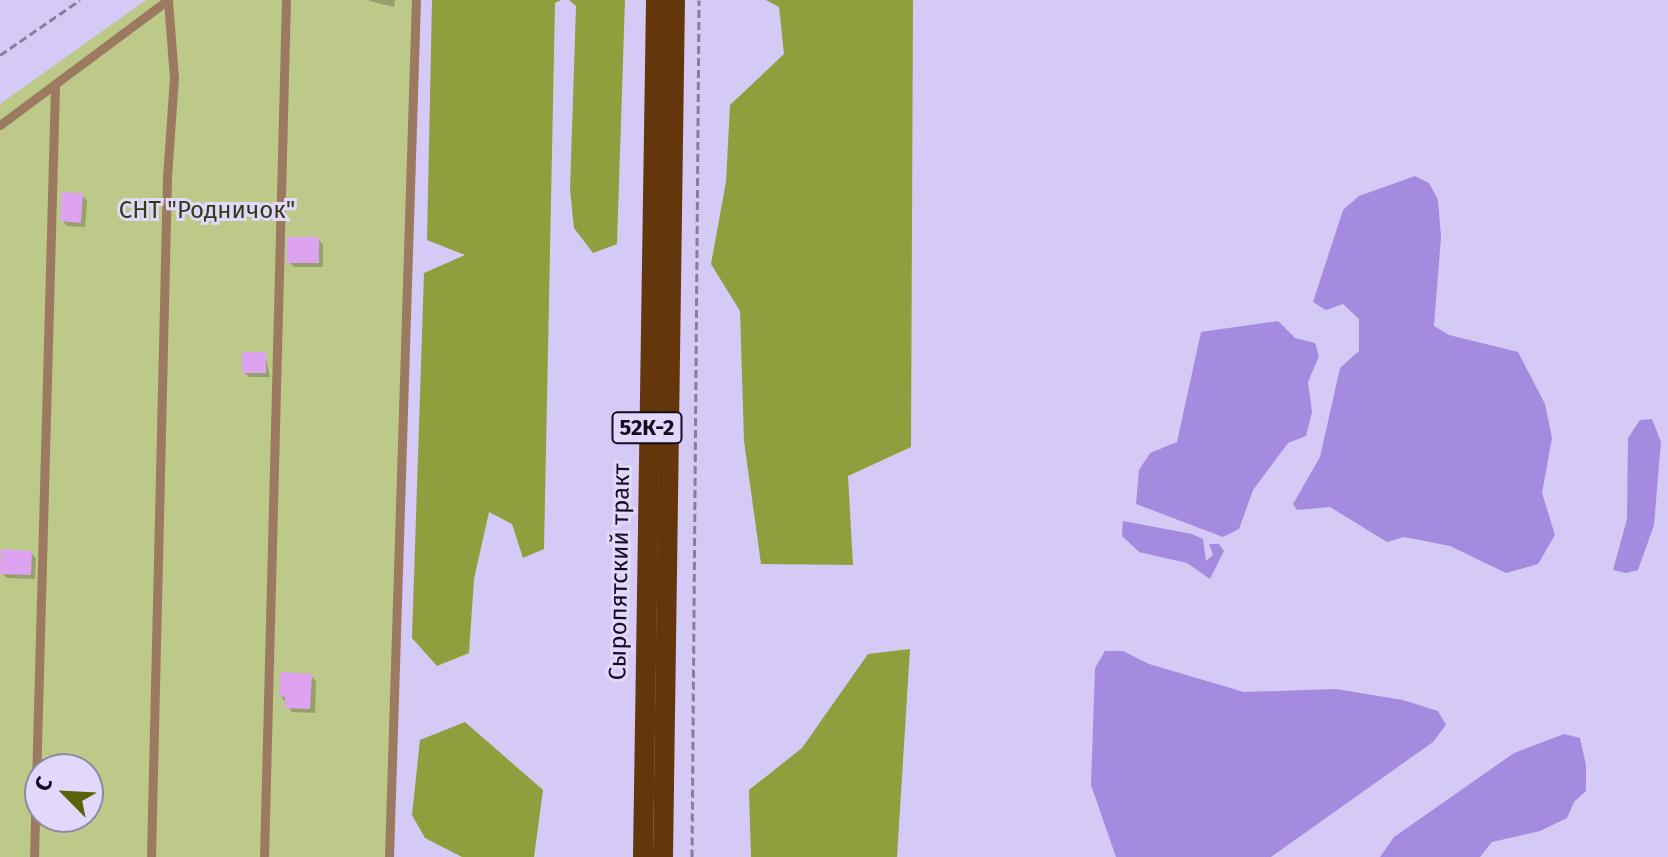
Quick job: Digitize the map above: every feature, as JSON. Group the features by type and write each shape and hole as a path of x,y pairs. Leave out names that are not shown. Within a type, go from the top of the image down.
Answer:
{"main road":[{"name":"Сыропятский тракт","path":"643,857 656,0"},
{"name":"Сыропятский тракт","path":"663,857 675,0"}],"lane":[{"path":"0,125 168,0"},
{"path":"151,857 167,177 174,78 168,0"},
{"path":"264,857 286,0"},
{"path":"389,857 416,0"},
{"path":"34,857 55,85"}],"path":[{"path":"0,55 80,0"},
{"path":"692,857 699,0"}],"green space":[{"name":"СНТ \"Родничок\"","path":"146,0 421,0 392,857 0,857 0,104"},
{"path":"432,0 561,0 555,3 544,549 523,558 512,524 489,512 474,579 469,653 437,666 412,638 424,273 465,255 427,240"},
{"path":"569,0 625,0 617,244 593,253 574,228 570,190 576,6"},
{"path":"766,0 913,0 911,447 848,476 853,565 761,564 744,441 740,311 711,264 726,182 730,105 784,54 779,7"},
{"path":"910,649 897,857 751,857 749,790 802,748 868,654"},
{"path":"465,722 543,790 534,857 462,857 425,838 412,815 420,740"}],"shaded area":[{"path":"1415,176 1429,183 1438,200 1441,237 1434,326 1449,335 1518,352 1545,404 1552,438 1542,493 1555,535 1538,564 1506,573 1450,546 1404,537 1387,542 1330,507 1297,510 1293,504 1320,457 1340,368 1359,351 1359,319 1343,304 1326,310 1313,302 1343,210 1359,196"},
{"path":"1278,321 1295,338 1315,343 1319,356 1308,382 1312,412 1306,436 1288,443 1253,490 1239,529 1223,537 1136,504 1139,470 1150,453 1177,442 1201,332"},
{"path":"1652,419 1661,442 1654,525 1638,570 1626,573 1613,570 1627,519 1628,438 1640,420"},
{"path":"1123,521 1192,534 1203,539 1206,561 1213,555 1209,544 1219,544 1224,551 1210,579 1187,563 1139,552 1122,536"},
{"path":"1105,651 1123,651 1149,664 1244,692 1336,689 1403,700 1438,711 1446,725 1433,742 1271,857 1116,857 1091,785 1095,668"},
{"path":"1564,734 1580,738 1586,765 1586,791 1574,802 1567,818 1540,831 1492,842 1480,857 1380,857 1394,837 1514,753"}],"building":[{"path":"62,192 83,193 81,223 60,221"},
{"path":"287,237 319,237 319,263 287,263"},
{"path":"242,352 266,352 266,373 242,373"},
{"path":"1,549 32,551 31,575 0,574"},
{"path":"280,672 312,674 310,709 285,708 285,697 279,696"}]}
